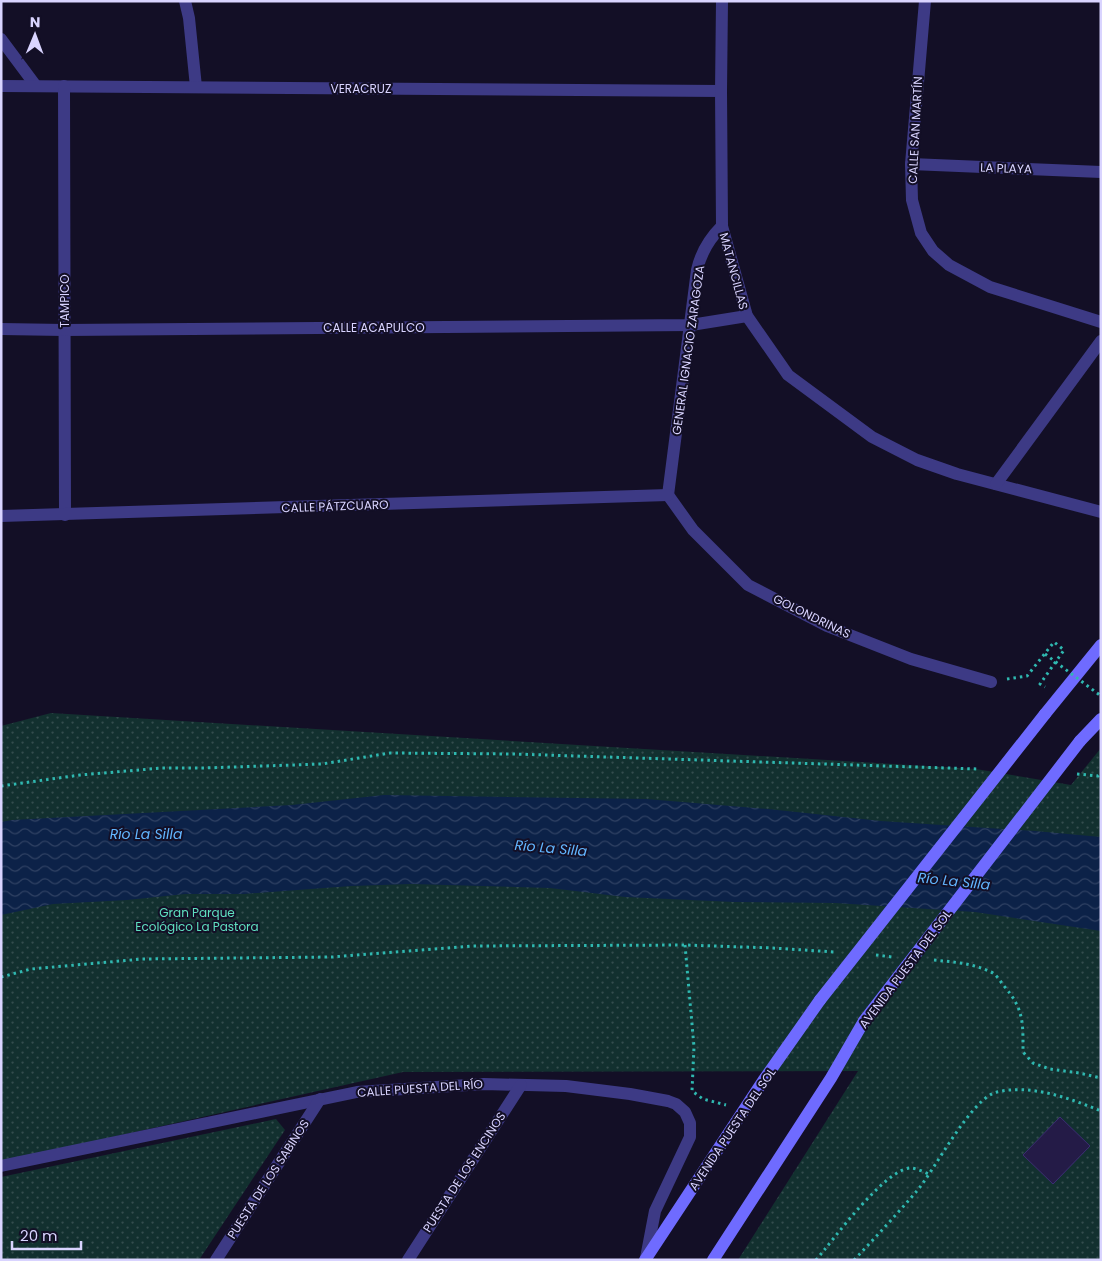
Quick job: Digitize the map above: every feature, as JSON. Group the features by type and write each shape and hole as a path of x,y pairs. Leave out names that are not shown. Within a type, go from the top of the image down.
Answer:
{"main road":[{"name":"AVENIDA PUESTA DEL SOL","path":"645,1260 820,1000 1101,645"},
{"name":"AVENIDA PUESTA DEL SOL","path":"713,1260 831,1078 864,1021 1080,741 1101,719"}],"street":[{"path":"185,1 189,18 196,87"},
{"path":"722,1 722,226"},
{"name":"CALLE SAN MARTÍN","path":"925,1 910,164 912,200 921,232 933,250 948,265 990,287 1101,322"},
{"path":"1,39 36,86"},
{"name":"VERACRUZ","path":"1,86 721,91"},
{"name":"TAMPICO","path":"64,86 65,515"},
{"name":"LA PLAYA","path":"910,164 1101,172"},
{"name":"MATANCILLAS","path":"722,226 746,316"},
{"name":"GENERAL IGNACIO ZARAGOZA","path":"668,495 697,270 706,246 722,226"},
{"path":"746,316 788,374 872,436 917,460 957,474 1101,512"},
{"name":"CALLE ACAPULCO","path":"1,329 691,326 746,316"},
{"path":"996,484 1101,340"},
{"name":"CALLE PÁTZCUARO","path":"1,516 668,495"},
{"name":"GOLONDRINAS","path":"668,495 693,530 748,585 827,626 912,659 991,682"},
{"name":"CALLE PUESTA DEL RÍO","path":"1,1166 356,1092 441,1086 521,1085 566,1086 630,1094 676,1104 685,1112 690,1123 690,1137 655,1211 645,1260"},
{"name":"PUESTA DE LOS ENCINOS","path":"408,1260 521,1085"},
{"name":"PUESTA DE LOS SABINOS","path":"216,1260 320,1099"}],"path":[{"path":"1027,676 1054,642 1064,650 1040,684"},
{"path":"1045,654 1101,696"},
{"path":"1,786 80,775 162,768 322,764 390,753 533,754 986,770"},
{"path":"1070,774 1098,776 1101,774"},
{"path":"1,977 31,969 142,958 332,957 472,946 686,945 836,952"},
{"path":"686,945 694,1046 692,1091 703,1099 744,1111"},
{"path":"876,955 895,957"},
{"path":"925,959 964,963 993,973 1020,1008 1023,1026 1023,1052 1034,1063 1050,1069 1079,1072 1101,1078"},
{"path":"854,1260 917,1190 981,1101 995,1092 1018,1090 1056,1095 1101,1111"},
{"path":"816,1260 875,1190 894,1175 910,1168 929,1174"}],"green space":[{"name":"Gran Parque Ecológico La Pastora","path":"51,713 976,769 1071,785 1101,748 1101,1260 738,1260 858,1071 403,1072 1,1162 1,726"},
{"path":"276,1119 285,1130 199,1260 1,1260 1,1177"}],"water":[{"name":"Río La Silla","path":"384,795 646,799 881,821 1101,837 1101,931 975,912 835,903 734,902 625,897 550,888 411,884 351,886 244,894 185,894 127,900 53,904 1,915 1,822 292,805"}],"building":[{"path":"1060,1117 1090,1146 1053,1184 1023,1155"}]}
